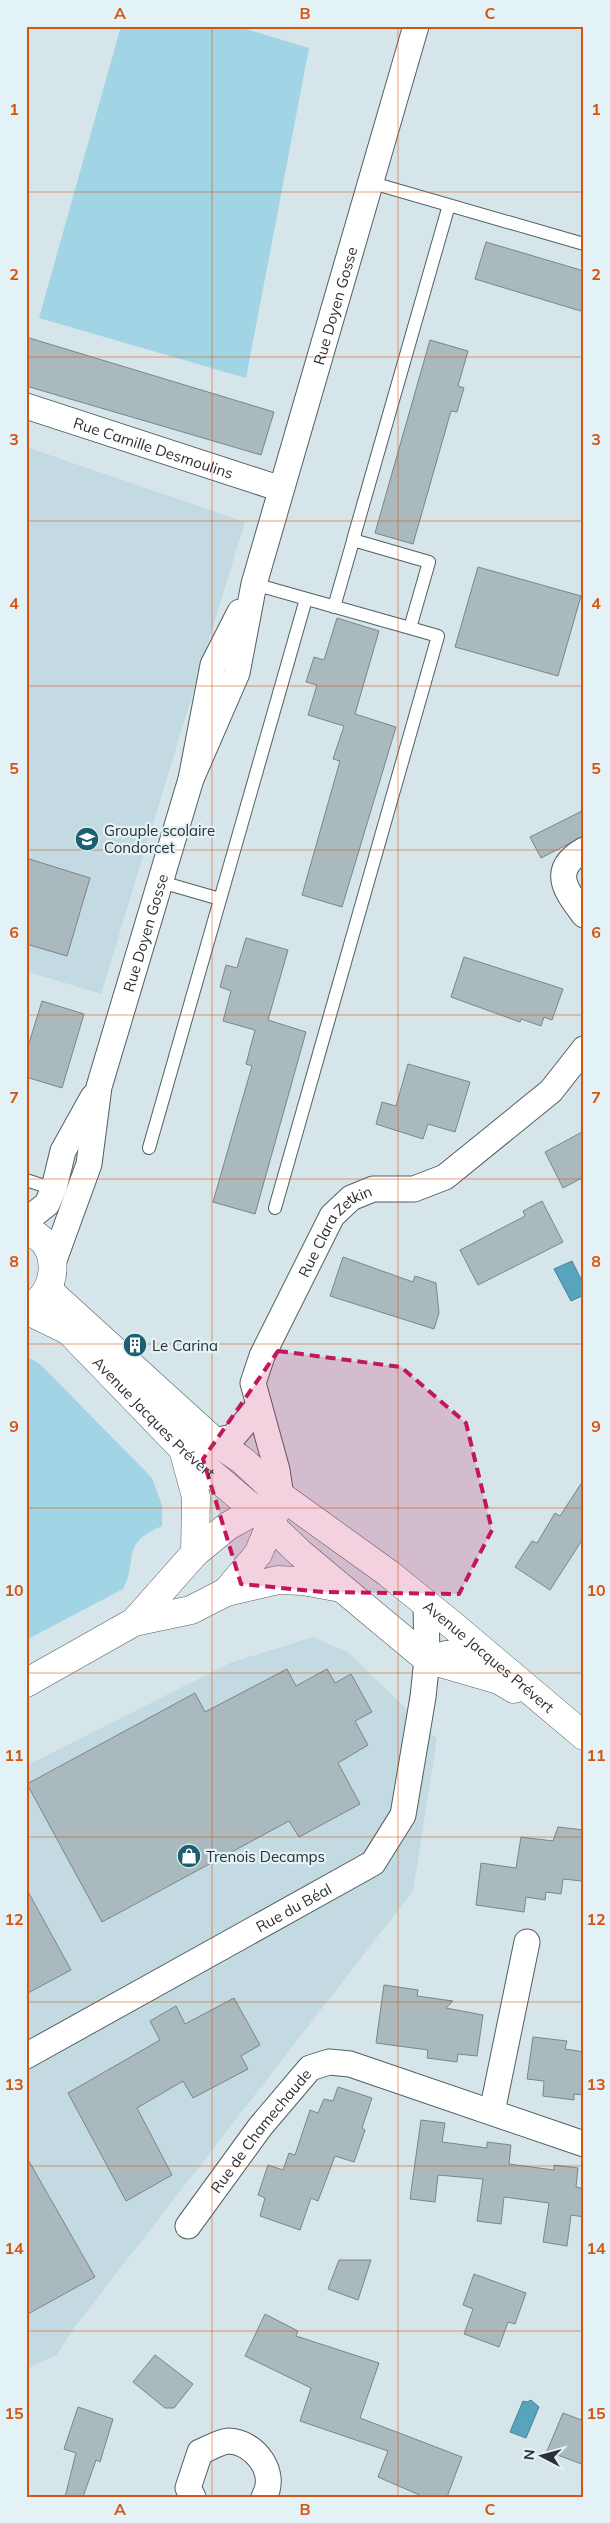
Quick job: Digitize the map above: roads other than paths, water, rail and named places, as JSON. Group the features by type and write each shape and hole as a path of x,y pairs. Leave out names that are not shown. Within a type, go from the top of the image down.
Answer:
{"main road":[{"path":"26,1231 41,1240 49,1250 53,1263 53,1277 48,1290 42,1298 26,1309"},
{"name":"Avenue Jacques Prévert","path":"48,1290 214,1440 242,1460 281,1496 388,1573 552,1710"},
{"name":"Avenue Jacques Prévert","path":"26,1309 69,1331 183,1449 427,1659 499,1680 552,1710"},
{"path":"183,1449 196,1497 195,1554"},
{"path":"226,1592 258,1554 264,1519 281,1496"},
{"path":"134,1622 195,1554 228,1526 264,1519"},
{"path":"26,1683 134,1622 191,1610 226,1592 278,1580 312,1582 347,1591"},
{"path":"552,1710 584,1736"}],"street":[{"name":"Rue Doyen Gosse","path":"53,1263 78,1199 89,1164 99,1087 191,779 213,665 254,584 369,182 416,26"},
{"name":"Rue Camille Desmoulins","path":"26,406 281,489"},
{"path":"584,850 574,855 564,872 565,888 584,915"},
{"name":"Rue Clara Zetkin","path":"281,1496 253,1383 262,1356 332,1216 351,1198 373,1190 414,1189 445,1177 551,1091 584,1049"},
{"name":"Rue Doyen Gosse","path":"26,1221 47,1204 54,1188 63,1151 99,1087"},
{"path":"214,1440 233,1437 260,1406"},
{"name":"Rue du Béal","path":"26,2056 374,1863 403,1814 417,1742 427,1659 426,1604"},
{"path":"427,1659 456,1651 475,1653 494,1661"},
{"path":"492,2112 527,1942"},
{"name":"Rue de Chamechaude","path":"188,2226 260,2127 310,2068 329,2062 350,2064 584,2144"},
{"path":"193,2497 188,2488 200,2452 228,2441 248,2446 263,2462 268,2474 272,2495"}],"lane":[{"path":"369,182 584,244"},
{"path":"334,607 449,205"},
{"path":"355,534 353,540 429,562 410,628"},
{"path":"254,584 438,636 274,1208"},
{"path":"149,1148 306,599"},
{"path":"161,882 220,899"},
{"path":"26,1180 54,1188 78,1199"}],"place":[{"name":"Grouple scolaire Condorcet","path":"87,839"},
{"name":"Le Carina","path":"135,1345"},
{"name":"Trenois Decamps","path":"189,1856"}]}
